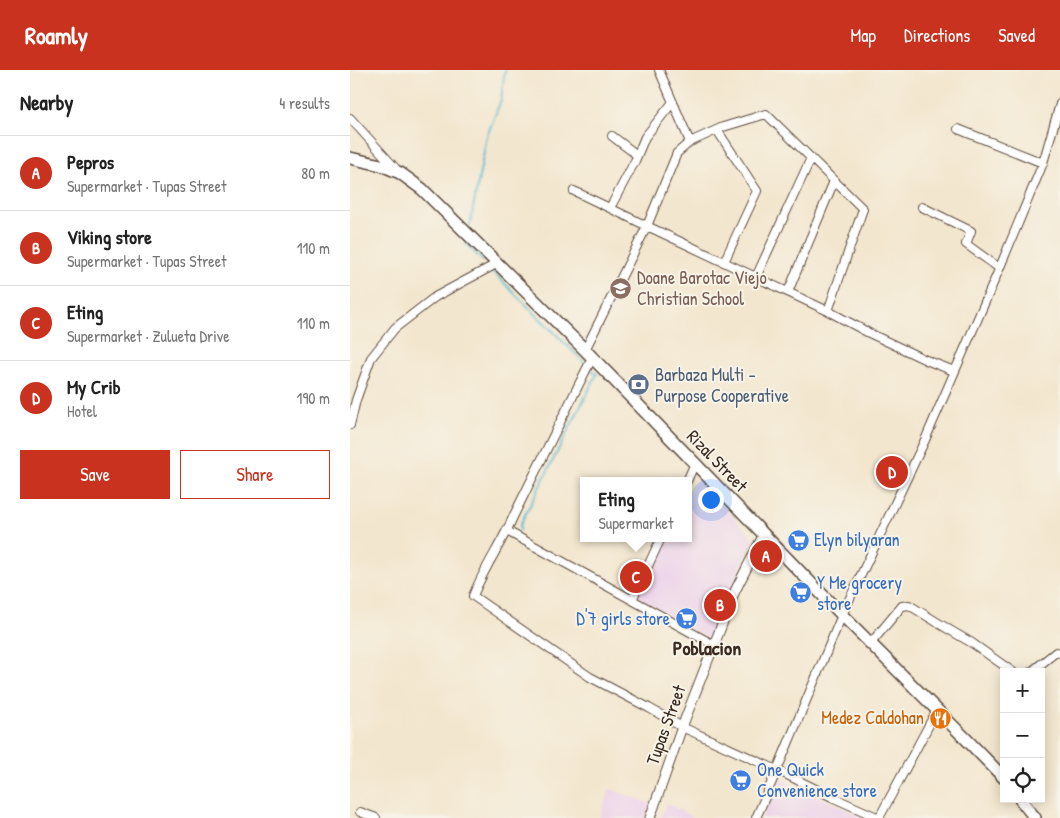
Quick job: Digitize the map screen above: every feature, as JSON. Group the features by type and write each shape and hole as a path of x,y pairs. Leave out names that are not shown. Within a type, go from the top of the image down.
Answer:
{"main road":[{"name":"Rizal Street","path":"350,158 381,165 400,173 422,189 589,354 842,615 1000,774"},
{"path":"1023,803 1035,818"}],"street":[{"path":"659,70 690,142"},
{"path":"610,208 645,137 673,102"},
{"path":"756,818 842,615 925,440 1044,164 1060,104"},
{"path":"828,311 863,209 766,114 717,130 690,142 676,153 647,226 589,354 506,532 473,596 590,677 682,726 879,818 937,710"},
{"path":"350,118 400,173"},
{"path":"958,128 1044,164"},
{"path":"717,130 757,191 724,262"},
{"path":"612,136 637,155"},
{"path":"756,277 811,158"},
{"path":"788,292 834,181"},
{"path":"574,191 954,372"},
{"path":"922,207 971,231 966,244 999,268"},
{"path":"350,425 356,400 371,358 395,328 435,297 498,263"},
{"path":"689,477 695,463"},
{"path":"506,532 714,645"},
{"name":"Tupas Street","path":"650,818 682,726 735,591 764,534"},
{"path":"632,600 658,542"},
{"path":"871,643 902,606 909,605 972,643 1007,668"},
{"path":"1036,668 1056,652 1060,654"},
{"path":"360,812 376,818"}],"shaded area":[{"path":"697,478 753,538 711,640 637,596 664,542 692,542 692,489"},
{"path":"781,779 865,818 762,818"},
{"path":"610,789 652,804 646,818 600,818"},
{"path":"667,803 694,818 660,818"}],"waterway":[{"path":"469,229 487,136 501,100 505,70"},
{"path":"467,240 466,244 483,261"},
{"path":"492,271 584,362"},
{"path":"520,530 520,525 597,374 592,370"}],"place":[{"name":"Doane Barotac Viejo Christian School","path":"621,288"},
{"name":"Barbaza Multi - Purpose Cooperative","path":"639,385"},
{"name":"My Crib","path":"892,472"},
{"name":"Elyn bilyaran","path":"798,540"},
{"name":"Pepros","path":"766,556"},
{"name":"Eting","path":"636,577"},
{"name":"Y Me grocery store","path":"801,593"},
{"name":"Viking store","path":"720,605"},
{"name":"D'7 girls store","path":"686,619"},
{"name":"Medez Caldohan","path":"940,718"},
{"name":"One Quick Convenience store","path":"741,780"}],"district":[{"name":"Poblacion","path":"707,648"}]}
